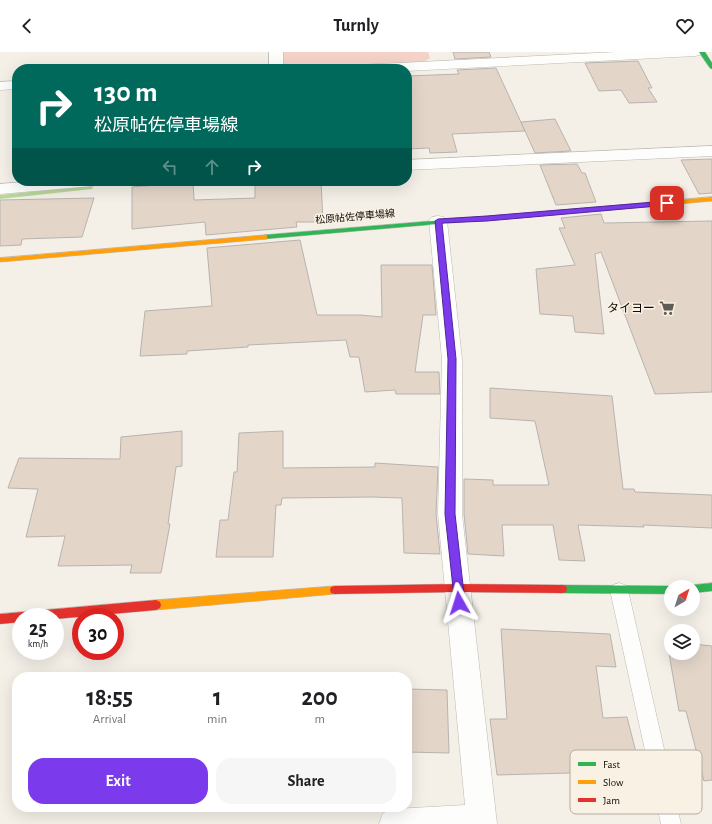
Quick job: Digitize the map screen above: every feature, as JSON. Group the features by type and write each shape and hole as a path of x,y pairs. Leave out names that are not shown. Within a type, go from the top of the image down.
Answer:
{"main road":[{"path":"702,52 712,67"},
{"name":"松原帖佐停車場線","path":"0,260 438,221 712,199"},
{"path":"700,588 712,587"},
{"path":"0,619 326,590 458,588 664,590"}],"street":[{"path":"276,52 276,64"},
{"path":"412,66 695,52"},
{"path":"0,86 12,85"},
{"path":"412,165 712,151"},
{"path":"0,189 35,186"},
{"path":"394,824 482,822 450,514 452,359 438,221"}],"lane":[{"path":"619,590 655,750"},
{"path":"669,814 671,824"}],"shaded area":[{"path":"282,52 428,52 430,58 424,62 384,64 283,64"}],"building":[{"path":"453,52 489,52 491,57 455,59"},
{"path":"638,61 652,88 648,88 657,102 629,103 621,90 599,91 585,63"},
{"path":"496,68 525,131 452,134 457,152 430,153 429,148 412,149 412,76 459,74 457,70"},
{"path":"555,119 571,151 535,153 521,122"},
{"path":"712,159 712,193 699,194 681,160"},
{"path":"577,164 582,173 585,173 596,202 556,205 540,165"},
{"path":"193,186 194,200 255,198 255,186 321,186 323,222 296,222 297,227 206,235 205,222 132,229 132,187"},
{"path":"94,198 82,237 22,239 21,245 0,246 0,200"},
{"name":"タイヨー","path":"601,214 604,223 712,221 712,392 655,394 601,252 595,254 604,334 575,332 573,316 540,314 536,269 575,265 559,228 565,228 561,218"},
{"path":"300,240 317,315 360,315 382,317 381,265 432,265 436,315 423,315 415,372 439,372 440,394 396,394 395,390 365,392 359,357 350,357 346,340 248,345 248,347 187,351 187,354 140,356 145,311 212,306 207,248"},
{"path":"490,388 612,396 623,489 634,489 635,492 712,495 712,528 643,525 644,527 578,525 585,561 559,560 553,525 502,525 504,556 468,554 464,514 464,479 493,480 493,485 549,485 535,421 490,418"},
{"path":"182,431 182,466 176,467 168,524 170,524 161,573 130,573 132,565 58,566 65,536 26,537 38,489 8,488 19,458 120,459 121,437"},
{"path":"283,431 283,468 375,467 375,463 438,467 436,514 440,554 404,553 402,498 282,498 281,505 276,505 273,557 216,557 220,520 228,520 234,472 237,472 239,433"},
{"path":"501,629 610,634 616,667 596,666 603,718 627,717 635,750 570,750 570,773 497,775 490,719 507,719"},
{"path":"700,645 712,646 712,780 704,781 702,773 702,750 696,750 686,711 679,711 670,660 700,660"},
{"path":"412,689 447,690 449,753 412,752"}],"waterway":[{"path":"0,197 90,188"}],"traffic: fast":[{"path":"702,52 712,67"},
{"path":"264,237 599,209"},
{"path":"700,588 712,587"},
{"path":"562,589 664,590"}],"traffic: slow":[{"path":"599,209 712,199"},
{"path":"0,260 264,237"},
{"path":"156,605 335,590"}],"traffic: jam":[{"path":"335,590 458,588 562,589"},
{"path":"0,619 156,605"}],"place":[{"name":"タイヨー","path":"667,308"}],"route":[{"path":"459,603 450,514 452,359 438,221 667,203"}]}
